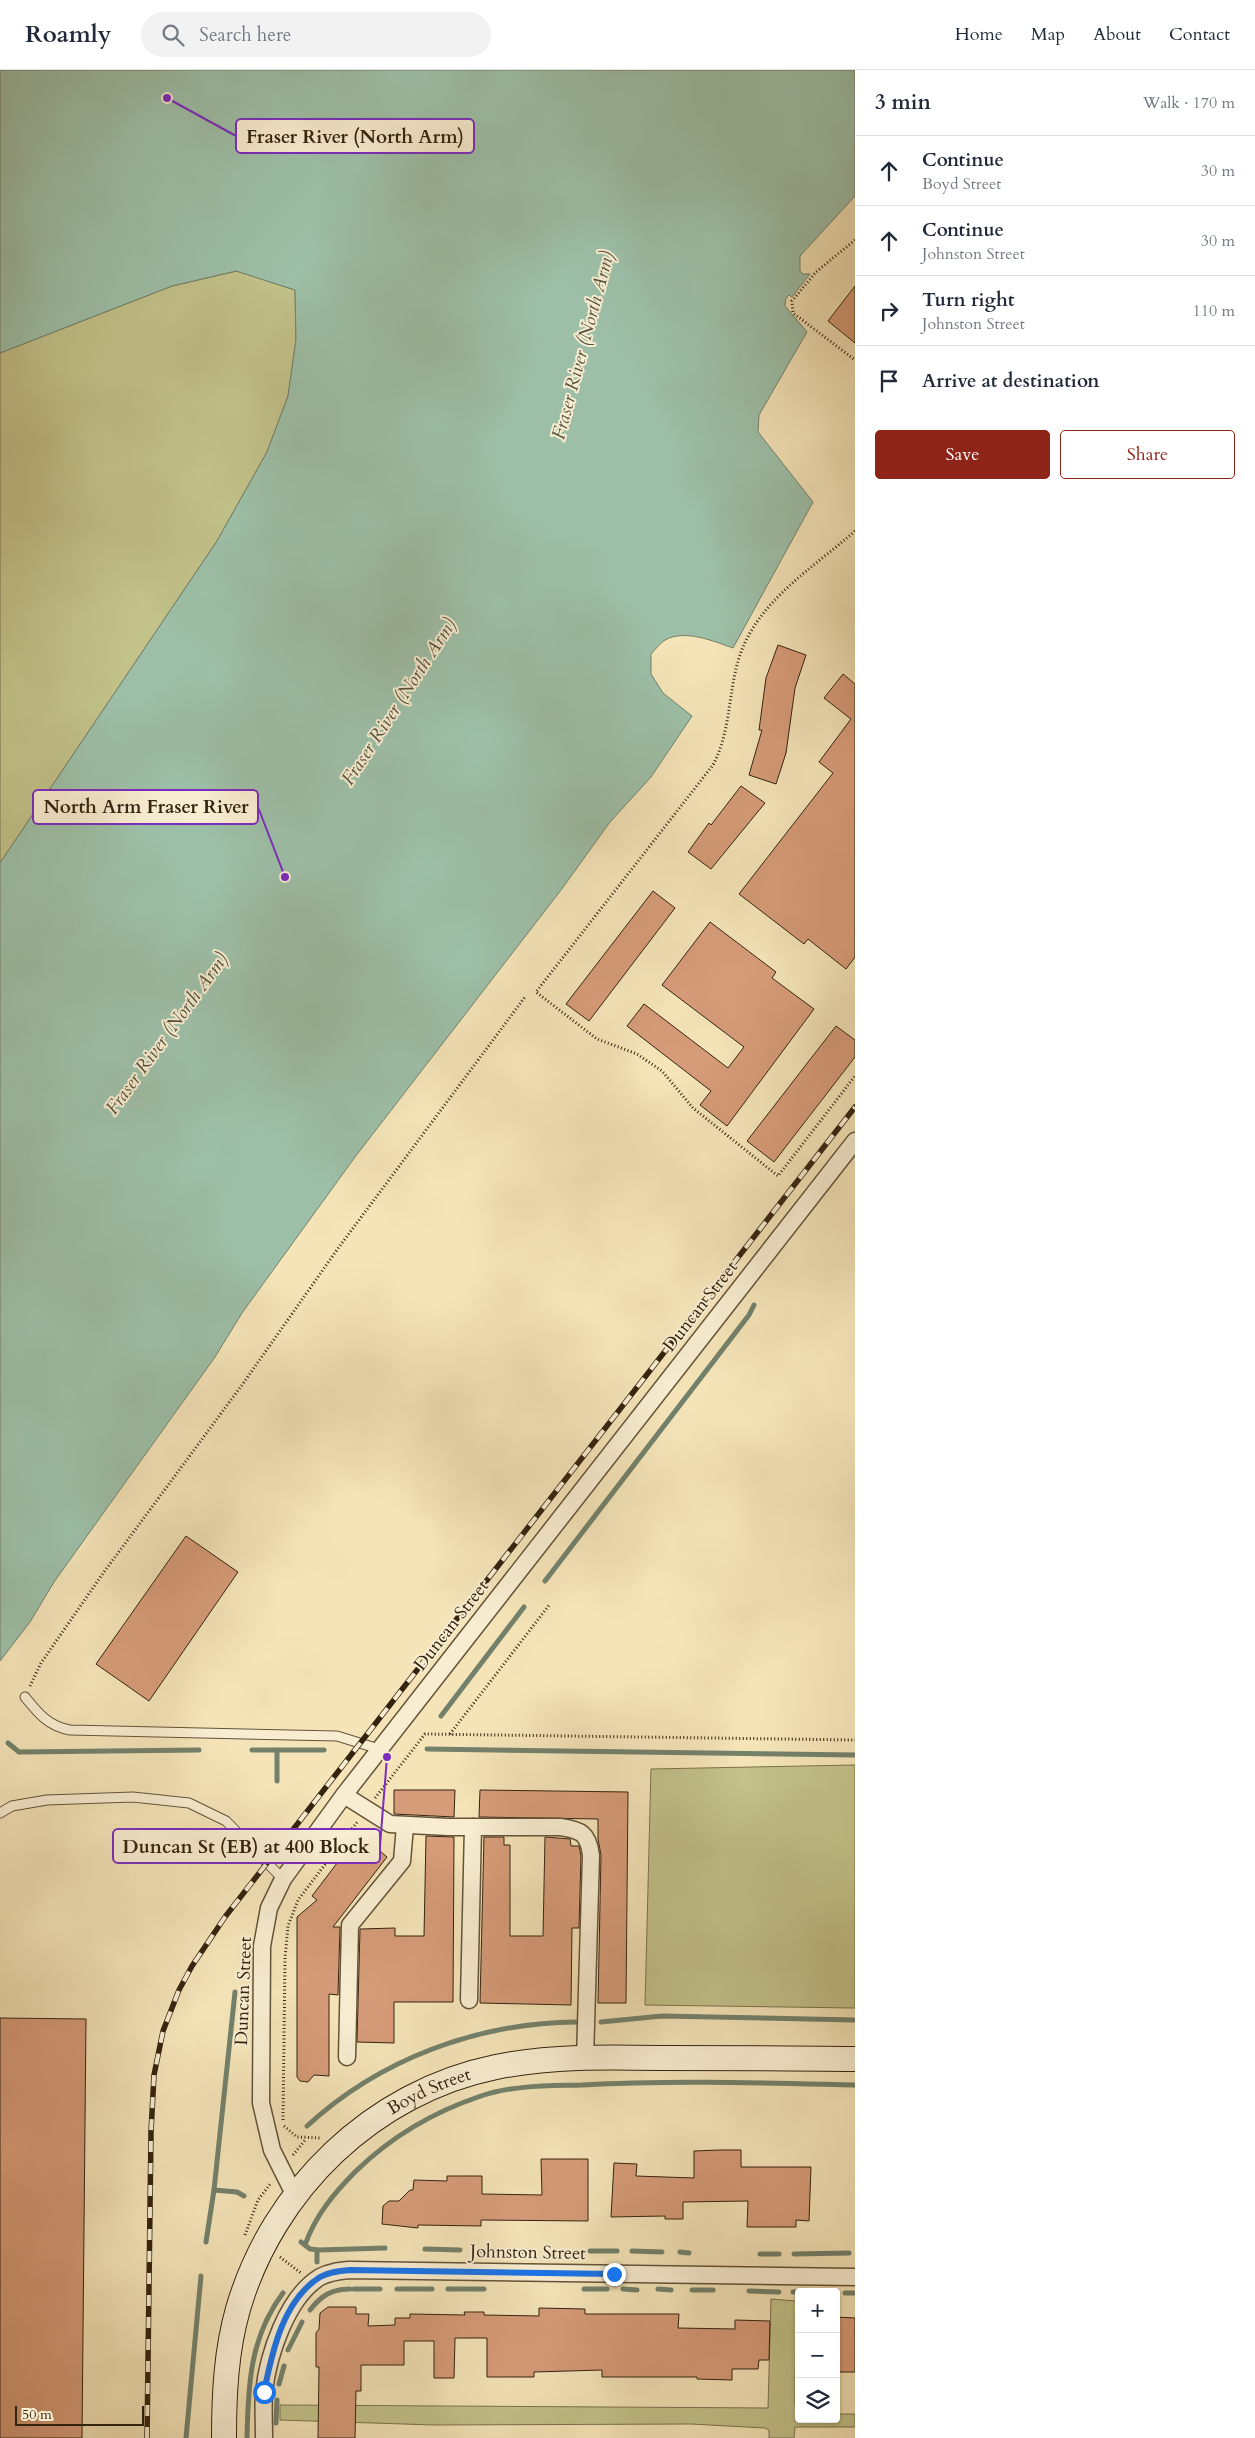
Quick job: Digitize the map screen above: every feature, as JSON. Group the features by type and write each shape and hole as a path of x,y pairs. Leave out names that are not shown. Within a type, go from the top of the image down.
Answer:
{"main road":[{"name":"Boyd Street","path":"224,2438 227,2362 238,2309 269,2234 295,2196 319,2166 344,2142 391,2109 412,2097 453,2079 498,2066 542,2060 855,2059"}],"street":[{"name":"Duncan Street","path":"295,2196 272,2150 261,2104 262,1946 269,1908 283,1879 379,1749 854,1146"},
{"path":"344,1795 390,1824 405,1826 560,1827 575,1829 585,1836 589,1842 585,2059"},
{"path":"347,2057 350,1925 402,1861 405,1826"},
{"path":"469,2000 473,1827"},
{"name":"Johnston Street","path":"264,2438 264,2392 270,2362 284,2322 304,2290 313,2282 333,2272 350,2270 855,2276"}],"lane":[{"path":"26,1696 43,1719 59,1728 70,1730 337,1736 379,1749"},
{"path":"0,1813 12,1806 48,1800 133,1797 189,1803 226,1821 283,1879"}],"path":[{"path":"855,240 816,272 792,301 792,314 855,360"},
{"path":"855,530 769,604 751,627 738,659 725,732 713,765 536,992 596,1039 636,1054 662,1071 693,1108 778,1176 855,1076"},
{"path":"26,1696 41,1663 104,1572 242,1385 339,1246 525,997"},
{"path":"450,1734 550,1604"},
{"path":"314,2137 297,2137 285,2128 283,2123 284,1958 288,1926 298,1900 424,1734 855,1740"},
{"path":"280,2252 280,2257 313,2282"}],"shaded area":[{"path":"237,271 295,290 296,340 288,396 267,452 217,541 0,863 0,353 172,286"},
{"path":"855,1765 855,2008 645,2005 651,1769"},
{"path":"771,2299 795,2301 795,2423 840,2423 840,2414 855,2414 855,2427 795,2427 794,2438 769,2438 769,2430 765,2428 691,2424 434,2425 280,2420 280,2405 768,2408"}],"water":[{"path":"0,70 855,70 855,196 800,256 800,271 803,274 810,274 792,297 789,295 786,298 785,306 807,332 759,415 758,432 813,502 733,648 699,637 681,636 665,640 651,654 651,674 663,693 692,716 651,777 610,822 561,890 355,1157 242,1313 215,1357 54,1582 30,1622 0,1661 0,863 217,541 267,452 288,396 296,340 295,290 236,271 172,286 0,353"}],"building":[{"path":"855,286 855,343 828,321"},
{"path":"778,645 806,655 795,688 786,753 776,784 749,775 762,730 759,730 766,678"},
{"path":"843,674 855,684 855,957 846,969 808,939 804,944 739,894 833,773 819,762 851,719 824,698"},
{"path":"741,786 765,803 711,869 688,852 709,823 711,825"},
{"path":"653,891 675,908 589,1021 566,1004"},
{"path":"710,922 776,972 772,978 814,1009 727,1126 700,1105 711,1091 627,1026 644,1004 728,1068 744,1047 662,985"},
{"path":"836,1026 855,1040 855,1057 774,1162 747,1141"},
{"path":"186,1536 238,1572 149,1701 96,1664"},
{"path":"394,1790 455,1790 454,1817 394,1814"},
{"path":"480,1790 628,1792 626,2003 598,2003 601,1855 598,1839 598,1819 479,1817"},
{"path":"360,1833 366,1833 375,1839 374,1846 387,1857 333,1927 340,1927 338,1995 329,1994 329,2076 314,2075 308,2082 300,2081 297,2077 297,1917 317,1900 312,1896"},
{"path":"426,1836 454,1837 453,2002 394,2002 394,2043 357,2042 360,1929 395,1928 395,1936 424,1936"},
{"path":"484,1837 504,1837 504,1845 510,1845 510,1936 543,1936 545,1837 570,1839 571,1846 579,1846 581,1856 579,1928 572,1928 571,2005 480,2003"},
{"path":"0,2018 86,2019 82,2438 0,2438"},
{"path":"741,2150 741,2167 811,2167 809,2221 796,2220 796,2227 747,2227 748,2201 683,2202 683,2219 665,2219 665,2216 611,2217 614,2163 637,2164 636,2176 694,2178 694,2151"},
{"path":"541,2159 588,2159 588,2221 481,2220 481,2226 418,2225 418,2228 382,2224 383,2206 389,2201 399,2201 410,2190 413,2190 414,2180 447,2181 447,2176 482,2176 482,2194 542,2195"},
{"path":"328,2307 356,2307 356,2314 369,2314 368,2326 395,2325 395,2318 410,2318 410,2314 465,2315 464,2312 484,2312 484,2315 539,2316 539,2308 585,2309 585,2314 679,2314 678,2328 735,2329 735,2320 770,2321 769,2360 759,2360 758,2369 732,2369 732,2380 697,2379 697,2377 602,2377 602,2370 534,2372 534,2377 487,2377 487,2338 455,2338 454,2378 434,2378 434,2341 404,2341 404,2365 361,2365 361,2391 356,2391 355,2438 318,2438 319,2367 316,2367 316,2333 319,2329 320,2313"},
{"path":"840,2317 855,2318 855,2372 840,2372"}],"waterway":[{"path":"545,1581 749,1315 754,1305"},
{"path":"441,1716 524,1607"},
{"path":"8,1743 19,1752 199,1750"},
{"path":"427,1749 855,1755"},
{"path":"252,1750 324,1750"},
{"path":"277,1750 277,1781"},
{"path":"206,2242 214,2190 235,1992"},
{"path":"601,2022 662,2016 855,2020"},
{"path":"307,2126 335,2102 366,2082 398,2064 432,2049 502,2029 576,2022"},
{"path":"305,2245 314,2224 333,2196 370,2158 414,2126 463,2102 493,2092 531,2087 650,2083 718,2082 855,2085"},
{"path":"214,2190 237,2192 244,2196"},
{"path":"301,2242 310,2249 319,2250 385,2248"},
{"path":"425,2249 460,2250"},
{"path":"317,2250 317,2262"},
{"path":"479,2251 496,2251"},
{"path":"514,2252 533,2251"},
{"path":"590,2251 617,2251"},
{"path":"632,2251 662,2252"},
{"path":"680,2252 689,2253"},
{"path":"794,2254 849,2253"},
{"path":"760,2254 779,2254"},
{"path":"186,2438 201,2276"},
{"path":"310,2310 327,2294 337,2290 350,2289"},
{"path":"354,2289 380,2289"},
{"path":"397,2289 432,2289"},
{"path":"448,2289 484,2289"},
{"path":"584,2289 607,2289"},
{"path":"623,2289 637,2290"},
{"path":"658,2289 671,2290"},
{"path":"692,2290 713,2290"},
{"path":"749,2291 779,2292"},
{"path":"247,2438 250,2380 257,2344 272,2310 283,2293"},
{"path":"845,2293 855,2293"},
{"path":"288,2350 302,2322"},
{"path":"279,2384 284,2366"},
{"path":"276,2423 277,2400"}],"railway":[{"path":"147,2438 151,2132 154,2075 163,2031 179,1990 192,1966 225,1917 855,1107"}],"place":[{"name":"Fraser River (North Arm)","path":"167,98"},
{"name":"North Arm Fraser River","path":"285,877"},
{"name":"Duncan St (EB) at 400 Block","path":"387,1757"}],"route":[{"path":"264,2392 269,2368 284,2322 304,2290 321,2276 350,2270 614,2274"}]}
